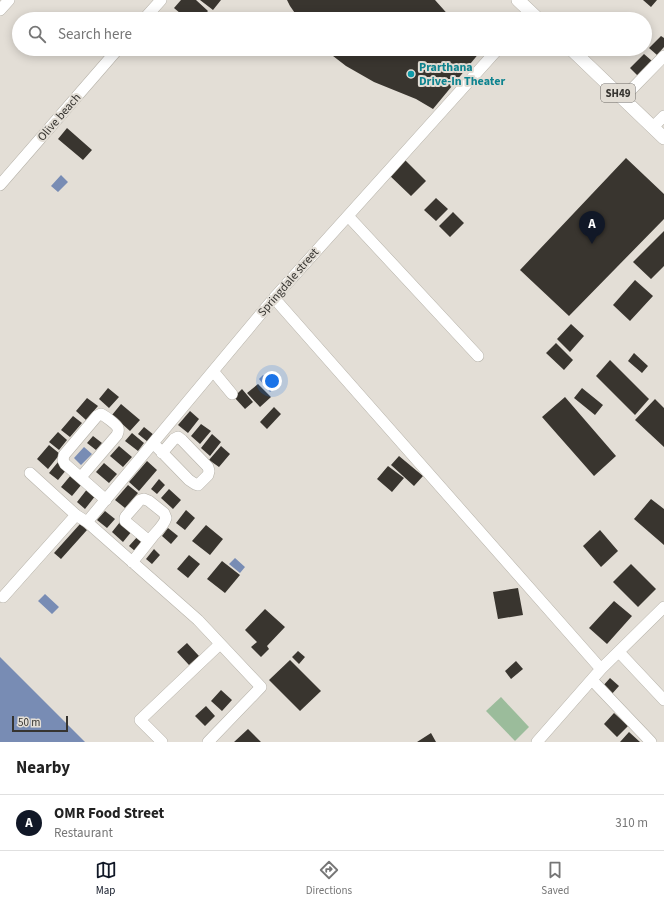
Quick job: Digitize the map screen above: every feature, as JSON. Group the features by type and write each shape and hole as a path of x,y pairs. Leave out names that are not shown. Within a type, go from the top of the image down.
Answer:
{"main road":[{"path":"518,0 529,12"},
{"name":"SH49","path":"578,56 664,138"},
{"name":"SH49","path":"586,56 627,94 662,122"}],"street":[{"path":"0,10 9,0"},
{"path":"150,12 161,0"},
{"name":"Olive beach","path":"0,185 112,56"},
{"name":"Springdale street","path":"87,522 274,298 492,56"},
{"path":"627,94 664,56"},
{"path":"348,216 478,356"},
{"path":"274,298 601,669"},
{"path":"213,371 232,394"},
{"path":"81,477 119,431 118,427 101,414 97,416 64,455 63,460 65,464 106,500"},
{"path":"153,443 162,452"},
{"path":"30,474 198,620 261,686 208,742"},
{"path":"3,598 76,515"},
{"path":"132,562 149,541"},
{"path":"537,742 601,669 664,607"},
{"path":"162,742 140,720 220,644"},
{"path":"619,652 664,700"},
{"path":"592,680 651,742"}],"green space":[{"path":"501,697 529,727 515,741 486,711"}],"water":[{"path":"61,175 68,182 58,192 51,186"},
{"path":"263,375 275,388 270,392 259,379"},
{"path":"84,447 92,454 81,465 74,458"},
{"path":"235,558 245,567 240,573 229,564"},
{"path":"45,594 59,607 52,614 38,601"},
{"path":"0,657 85,742 0,742"}],"building":[{"path":"181,0 196,0 208,11 179,12 174,8"},
{"path":"200,0 221,0 213,10"},
{"path":"287,0 435,0 446,12 294,12"},
{"path":"643,0 657,0 651,7"},
{"path":"661,36 664,38 664,47 657,55 652,51 652,45"},
{"name":"Prarthana Drive-In Theater","path":"333,56 477,56 433,109 416,99 374,82 346,66"},
{"path":"642,56 646,56 652,61 638,76 630,68"},
{"path":"67,128 92,150 83,160 58,139"},
{"path":"403,158 426,181 411,196 388,174"},
{"path":"626,158 664,194 664,219 569,316 520,270"},
{"path":"436,198 448,209 436,221 424,210"},
{"path":"453,212 464,223 450,237 439,226"},
{"path":"664,231 664,266 651,279 633,262"},
{"path":"635,280 653,296 630,321 613,305"},
{"path":"571,324 584,336 570,352 557,339"},
{"path":"556,343 573,360 564,370 546,353"},
{"path":"634,353 648,366 642,373 628,361"},
{"path":"610,360 649,399 635,415 596,376"},
{"path":"258,384 271,397 260,407 247,393"},
{"path":"108,388 119,397 109,408 99,399"},
{"path":"582,388 603,405 595,415 574,398"},
{"path":"242,389 253,402 245,409 234,397"},
{"path":"565,397 616,456 594,476 542,417"},
{"path":"87,398 98,406 86,420 76,411"},
{"path":"655,399 664,408 664,447 635,420"},
{"path":"121,404 140,420 130,431 112,415"},
{"path":"274,407 281,414 267,429 260,422"},
{"path":"190,411 199,419 188,433 178,425"},
{"path":"73,416 82,423 70,437 61,430"},
{"path":"201,424 211,431 200,444 191,436"},
{"path":"144,427 154,435 148,442 138,434"},
{"path":"58,432 67,440 59,450 49,442"},
{"path":"132,433 144,443 138,451 125,441"},
{"path":"212,434 221,442 210,456 201,448"},
{"path":"93,436 102,443 96,450 87,443"},
{"path":"49,445 60,454 48,469 37,459"},
{"path":"119,446 132,457 123,467 110,456"},
{"path":"221,446 230,454 219,467 209,460"},
{"path":"399,456 423,476 414,486 391,465"},
{"path":"147,461 157,470 139,491 129,482"},
{"path":"58,462 67,469 58,480 49,473"},
{"path":"104,463 117,474 109,483 96,472"},
{"path":"388,466 404,478 392,492 377,479"},
{"path":"71,475 82,484 72,496 61,487"},
{"path":"159,479 165,485 157,494 151,489"},
{"path":"128,485 138,493 125,508 115,500"},
{"path":"88,488 96,495 85,509 77,502"},
{"path":"169,489 181,500 173,509 161,498"},
{"path":"651,499 664,509 664,545 634,519"},
{"path":"186,510 195,518 185,530 176,523"},
{"path":"105,511 115,519 107,528 97,520"},
{"path":"120,522 132,531 123,542 112,532"},
{"path":"80,524 87,530 61,559 54,553"},
{"path":"206,525 223,539 210,555 192,541"},
{"path":"168,528 178,536 171,544 162,536"},
{"path":"600,530 618,551 601,567 583,546"},
{"path":"138,536 144,541 135,551 129,546"},
{"path":"154,549 160,555 152,564 146,559"},
{"path":"189,555 200,564 188,578 177,569"},
{"path":"222,561 240,575 225,593 207,579"},
{"path":"631,564 656,589 638,607 613,582"},
{"path":"518,588 523,615 498,619 493,592"},
{"path":"614,601 632,616 607,644 589,628"},
{"path":"265,609 285,627 267,646 269,649 261,657 251,647 257,642 245,630"},
{"path":"187,643 199,656 189,665 177,652"},
{"path":"298,651 305,657 299,664 292,657"},
{"path":"290,660 321,691 300,711 269,680"},
{"path":"516,661 523,669 511,679 505,671"},
{"path":"610,678 619,686 611,695 602,687"},
{"path":"221,690 232,700 222,711 211,701"},
{"path":"206,706 215,716 205,726 195,716"},
{"path":"614,713 628,726 617,737 604,724"},
{"path":"248,729 261,742 234,742"},
{"path":"629,732 640,742 620,742"},
{"path":"431,733 436,742 417,742"}],"place":[{"name":"Prarthana Drive-In Theater","path":"411,74"},
{"name":"OMR Food Street","path":"592,244"}]}
